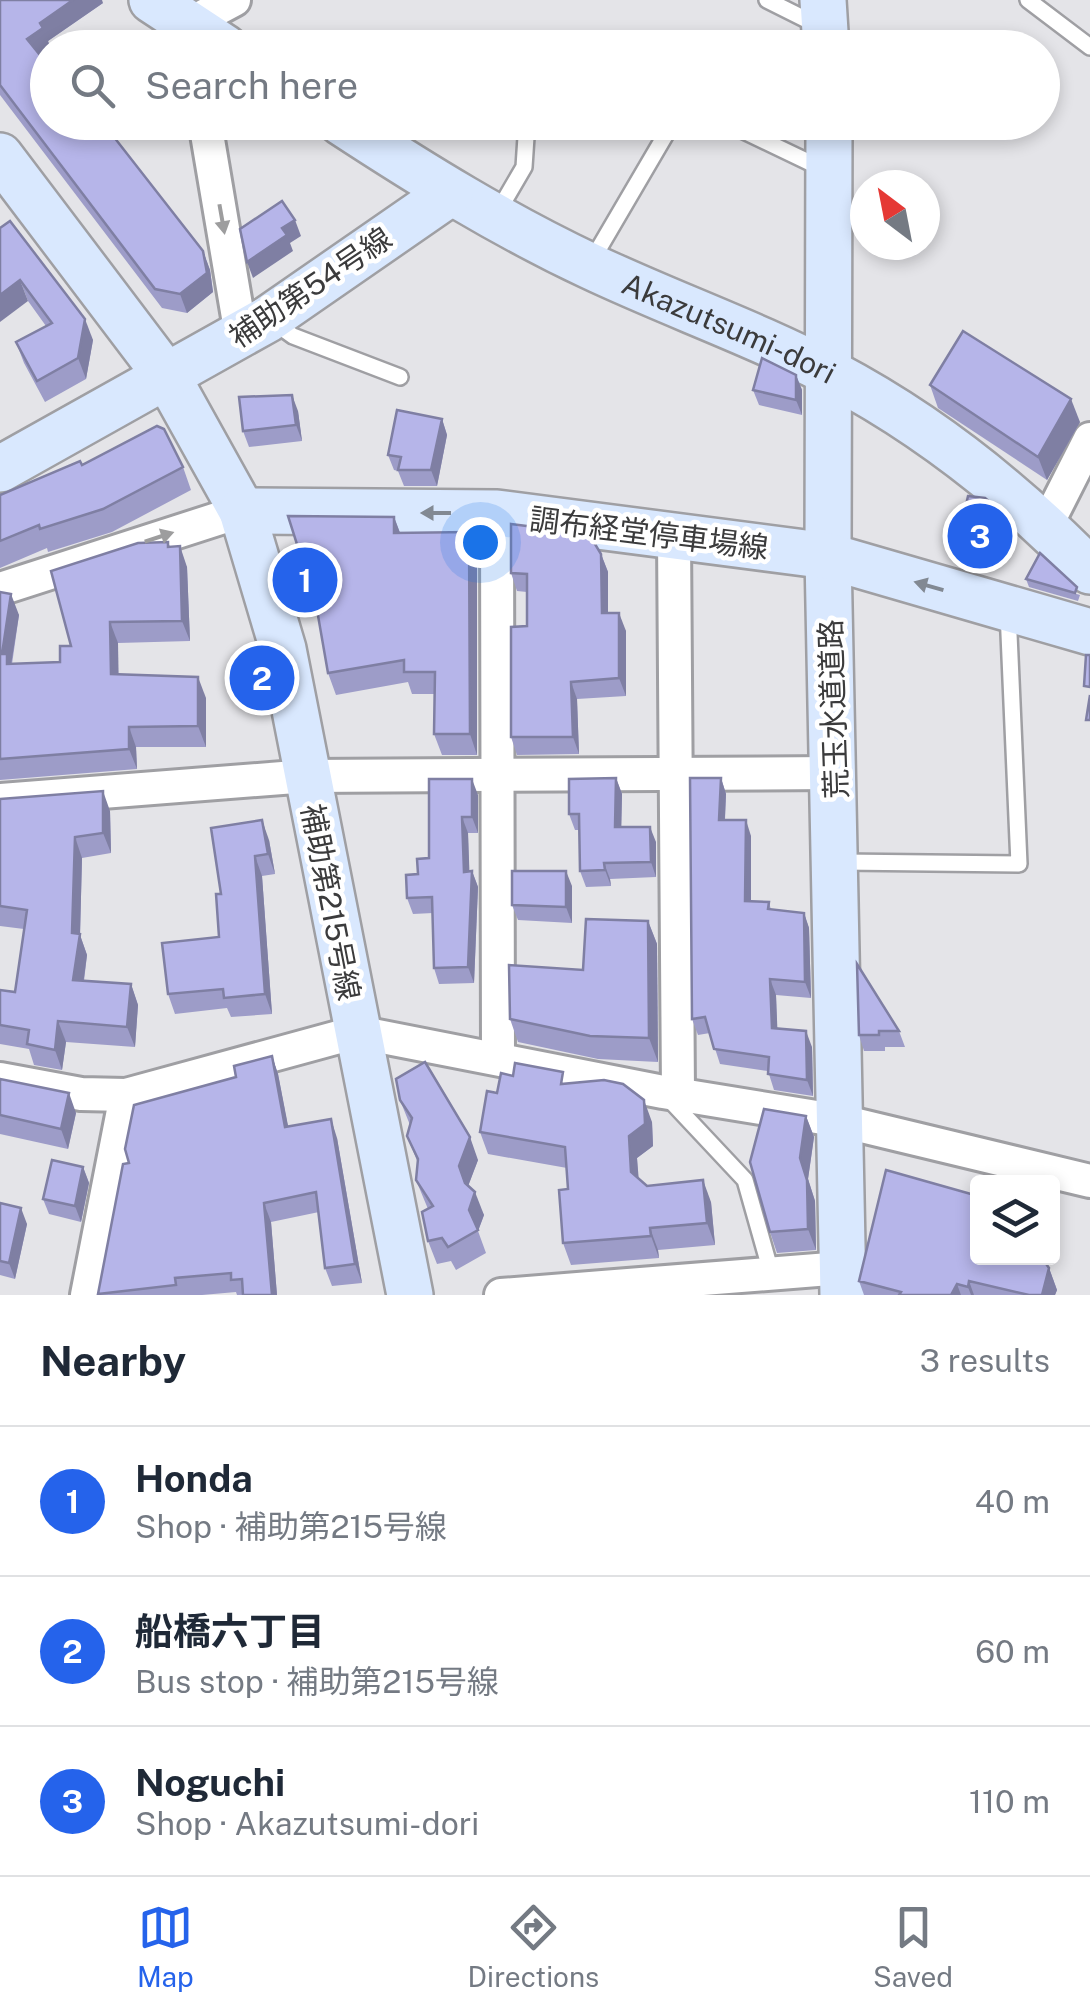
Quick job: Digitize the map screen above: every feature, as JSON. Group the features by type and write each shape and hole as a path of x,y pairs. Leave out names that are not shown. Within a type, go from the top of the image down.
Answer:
{"main road":[{"name":"Akazutsumi-dori","path":"369,140 494,218 589,266 831,374 939,438 1046,526 1090,570"},
{"name":"荒玉水道道路","path":"830,140 828,556 843,1282"},
{"path":"4,169 168,378 242,511"},
{"name":"補助第54号線","path":"168,378 255,327 450,193"},
{"path":"0,469 168,378"},
{"name":"調布経堂停車場線","path":"242,511 498,513 828,556 1090,632"},
{"name":"補助第215号線","path":"242,511 283,649 410,1295"}],"street":[{"path":"183,28 234,0"},
{"path":"210,140 255,327"},
{"path":"1046,526 1090,439"},
{"path":"0,589 242,511"},
{"path":"498,513 498,1059"},
{"path":"671,1093 676,774 674,537"},
{"path":"0,800 308,776 835,773"},
{"path":"0,1079 81,1094 126,1096 357,1032 671,1093 841,1121 1090,1181"},
{"path":"87,1295 126,1096"},
{"path":"500,1295 582,1292 772,1272 843,1282"}],"lane":[{"path":"767,0 824,26"},
{"path":"1028,0 1090,47"},
{"path":"494,218 524,166 526,140"},
{"path":"589,266 662,140"},
{"path":"763,140 831,173"},
{"path":"255,327 294,336 400,377"},
{"path":"836,862 1019,864 1008,609"},
{"path":"671,1093 745,1180 772,1272"}],"building":[{"path":"0,0 73,0 40,23 43,28 30,30 30,124 0,85"},
{"path":"42,140 116,140 203,251 207,273 180,294 155,289"},
{"path":"282,201 295,220 282,228 287,235 247,262 240,229"},
{"path":"10,221 85,319 78,358 37,381 16,342 52,323 20,280 0,295 0,228"},
{"path":"963,331 1071,399 1038,457 930,385"},
{"path":"762,358 796,375 796,400 753,390"},
{"path":"292,395 296,425 243,431 239,397"},
{"path":"397,410 442,419 431,470 398,470 401,457 388,455"},
{"path":"157,426 164,429 183,467 103,509 40,529 39,525 0,541 0,495 80,461 82,465"},
{"path":"968,496 985,498 991,503 980,546 958,540"},
{"path":"288,516 394,517 394,533 469,532 470,734 434,734 435,672 404,672 404,660 328,673 316,604"},
{"path":"511,524 589,534 601,554 602,613 619,613 619,678 571,682 573,737 511,737 511,627 527,626 527,574 511,573"},
{"path":"168,542 168,547 180,546 182,621 110,622 111,674 198,677 198,726 129,727 129,749 0,759 0,592 11,594 2,654 7,654 7,664 60,662 60,646 71,646 51,571 138,543"},
{"path":"1040,553 1077,587 1075,593 1026,579"},
{"path":"1086,655 1090,655 1090,687 1084,686"},
{"path":"616,778 615,827 650,827 651,862 604,863 605,870 580,871 579,814 569,814 569,779"},
{"path":"690,778 721,778 719,820 746,820 745,901 769,902 768,909 804,913 805,982 770,979 772,1028 806,1031 807,1080 768,1074 769,1057 714,1049 705,1017 692,1019"},
{"path":"429,779 472,779 472,817 462,817 464,872 472,871 468,967 434,968 432,897 407,898 406,875 418,874 417,859 429,858"},
{"path":"103,791 103,833 75,837 72,933 80,934 73,980 131,984 127,1027 58,1021 55,1050 27,1044 29,1030 0,1025 0,990 15,992 27,910 0,906 0,799"},
{"path":"262,820 268,854 255,856 265,994 224,998 223,989 168,994 162,943 219,937 216,894 221,894 211,828"},
{"path":"512,871 566,871 566,907 512,905"},
{"path":"586,919 648,921 649,1038 590,1036 510,1019 509,965 583,970"},
{"path":"857,964 899,1031 859,1035"},
{"path":"272,1056 285,1127 331,1119 355,1264 325,1268 316,1192 264,1203 272,1295 243,1295 242,1279 231,1280 231,1273 175,1278 176,1285 98,1294 123,1164 129,1163 125,1149 134,1105 236,1077 234,1066"},
{"path":"425,1062 470,1137 459,1166 465,1183 475,1192 469,1210 478,1230 448,1247 442,1238 428,1241 422,1212 433,1206 416,1180 418,1159 407,1136 412,1118 400,1100 396,1079"},
{"path":"515,1063 563,1072 561,1084 604,1080 623,1084 644,1100 645,1124 629,1136 631,1172 647,1186 703,1180 707,1223 650,1228 651,1236 563,1243 559,1190 568,1189 565,1147 480,1132 487,1091 497,1093 501,1073 513,1076"},
{"path":"0,1079 69,1093 61,1129 0,1115"},
{"path":"764,1109 806,1116 800,1158 807,1180 808,1229 770,1232 750,1162"},
{"path":"52,1160 83,1167 75,1206 43,1199"},
{"path":"886,1170 970,1194 970,1265 1049,1268 1042,1295 969,1281 968,1287 957,1284 951,1295 899,1295 901,1292 859,1281"},
{"path":"0,1203 21,1208 9,1263 0,1261"}],"place":[{"name":"Noguchi","path":"980,536"},
{"name":"Honda","path":"305,580"},
{"name":"船橋六丁目","path":"262,678"}]}
